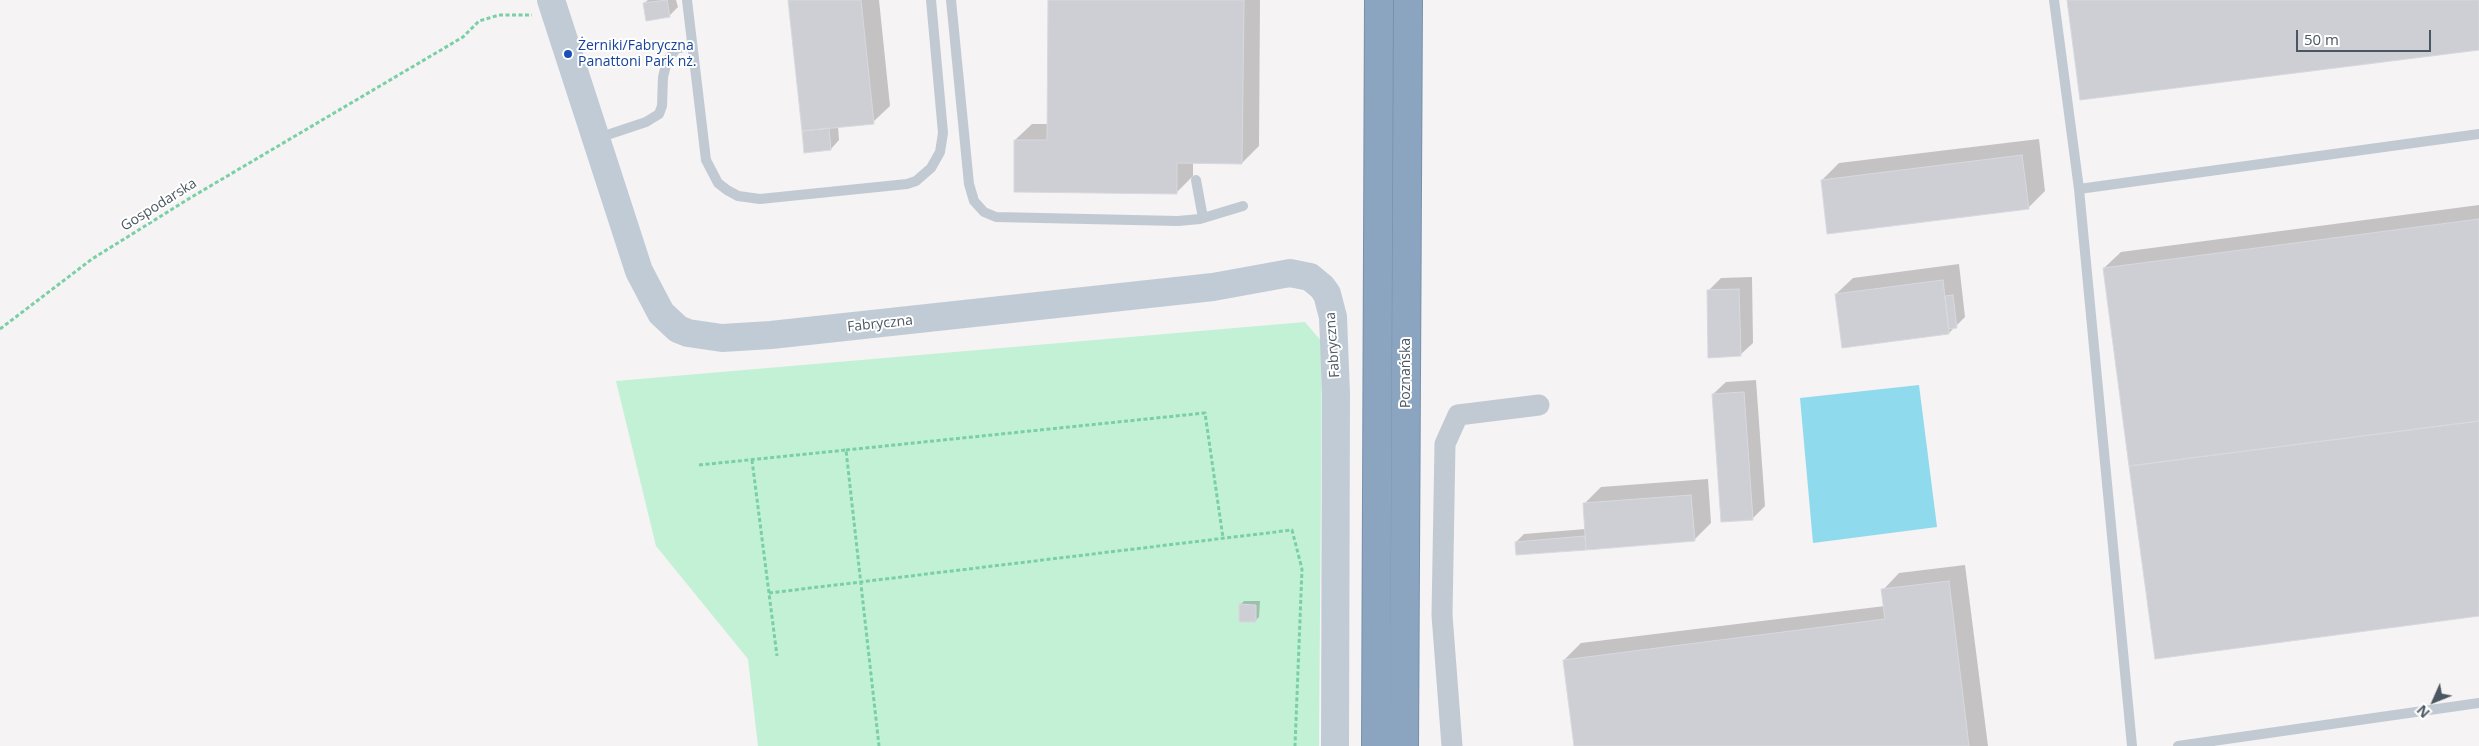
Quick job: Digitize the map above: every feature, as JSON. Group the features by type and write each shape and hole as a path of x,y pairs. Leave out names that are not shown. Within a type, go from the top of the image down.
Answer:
{"highway":[{"name":"Poznańska","path":"1376,746 1379,0"},
{"name":"Poznańska","path":"1404,746 1408,0"}],"street":[{"name":"Fabryczna","path":"553,7 595,139 647,290 654,304 669,321 688,333 722,338 771,335 1213,287 1290,273 1310,277 1322,287 1327,294 1333,317 1336,394 1334,746"},
{"path":"1452,746 1442,616 1445,444 1458,415 1539,406"}],"lane":[{"path":"687,0 706,160 718,183 726,190 738,196 760,199 907,184 916,181 931,168 942,142 943,124 931,0"},
{"path":"950,0 969,184 974,201 984,212 996,217 1189,221 1243,206"},
{"path":"2054,0 2079,188 2132,746"},
{"path":"595,139 646,122 659,114 662,106 663,77 667,61 676,49 692,45"},
{"path":"2079,188 2479,134"},
{"path":"1196,180 1204,218"},
{"path":"2178,746 2479,703"}],"path":[{"name":"Gospodarska","path":"0,329 92,259 190,198 463,37 479,21 499,16 547,16 553,7"},
{"path":"699,465 1205,413 1223,538"},
{"path":"846,450 879,746"},
{"path":"752,460 777,656"},
{"path":"769,593 1292,530 1302,569 1295,746"}],"green space":[{"path":"1305,322 1322,342 1319,746 758,746 748,659 656,546 616,381"}],"water":[{"path":"1919,385 1937,527 1813,543 1800,398"}],"building":[{"path":"667,0 670,17 646,21 643,3"},
{"path":"788,0 861,0 874,124 802,131"},
{"path":"1048,0 1244,0 1242,164 1177,163 1177,194 1014,192 1014,140 1047,140"},
{"path":"2067,0 2479,0 2479,50 2080,100"},
{"path":"829,128 831,150 804,153 802,131"},
{"path":"2022,155 2029,209 1827,234 1821,180"},
{"path":"2479,219 2479,421 2129,466 2103,268"},
{"path":"1943,280 1949,334 1842,348 1835,294"},
{"path":"1739,289 1741,356 1708,358 1707,290"},
{"path":"1953,295 1957,328 1949,329 1945,296"},
{"path":"1744,392 1753,520 1721,522 1712,394"},
{"path":"2479,421 2479,616 2155,659 2129,466"},
{"path":"1691,495 1695,541 1586,550 1583,503"},
{"path":"1585,536 1586,550 1516,555 1515,542"},
{"path":"1949,581 1969,746 1574,746 1563,660 1885,619 1881,589"},
{"path":"1239,604 1256,605 1256,622 1239,622"}],"place":[{"name":"Żerniki/Fabryczna Panattoni Park nż.","path":"568,54"}]}
